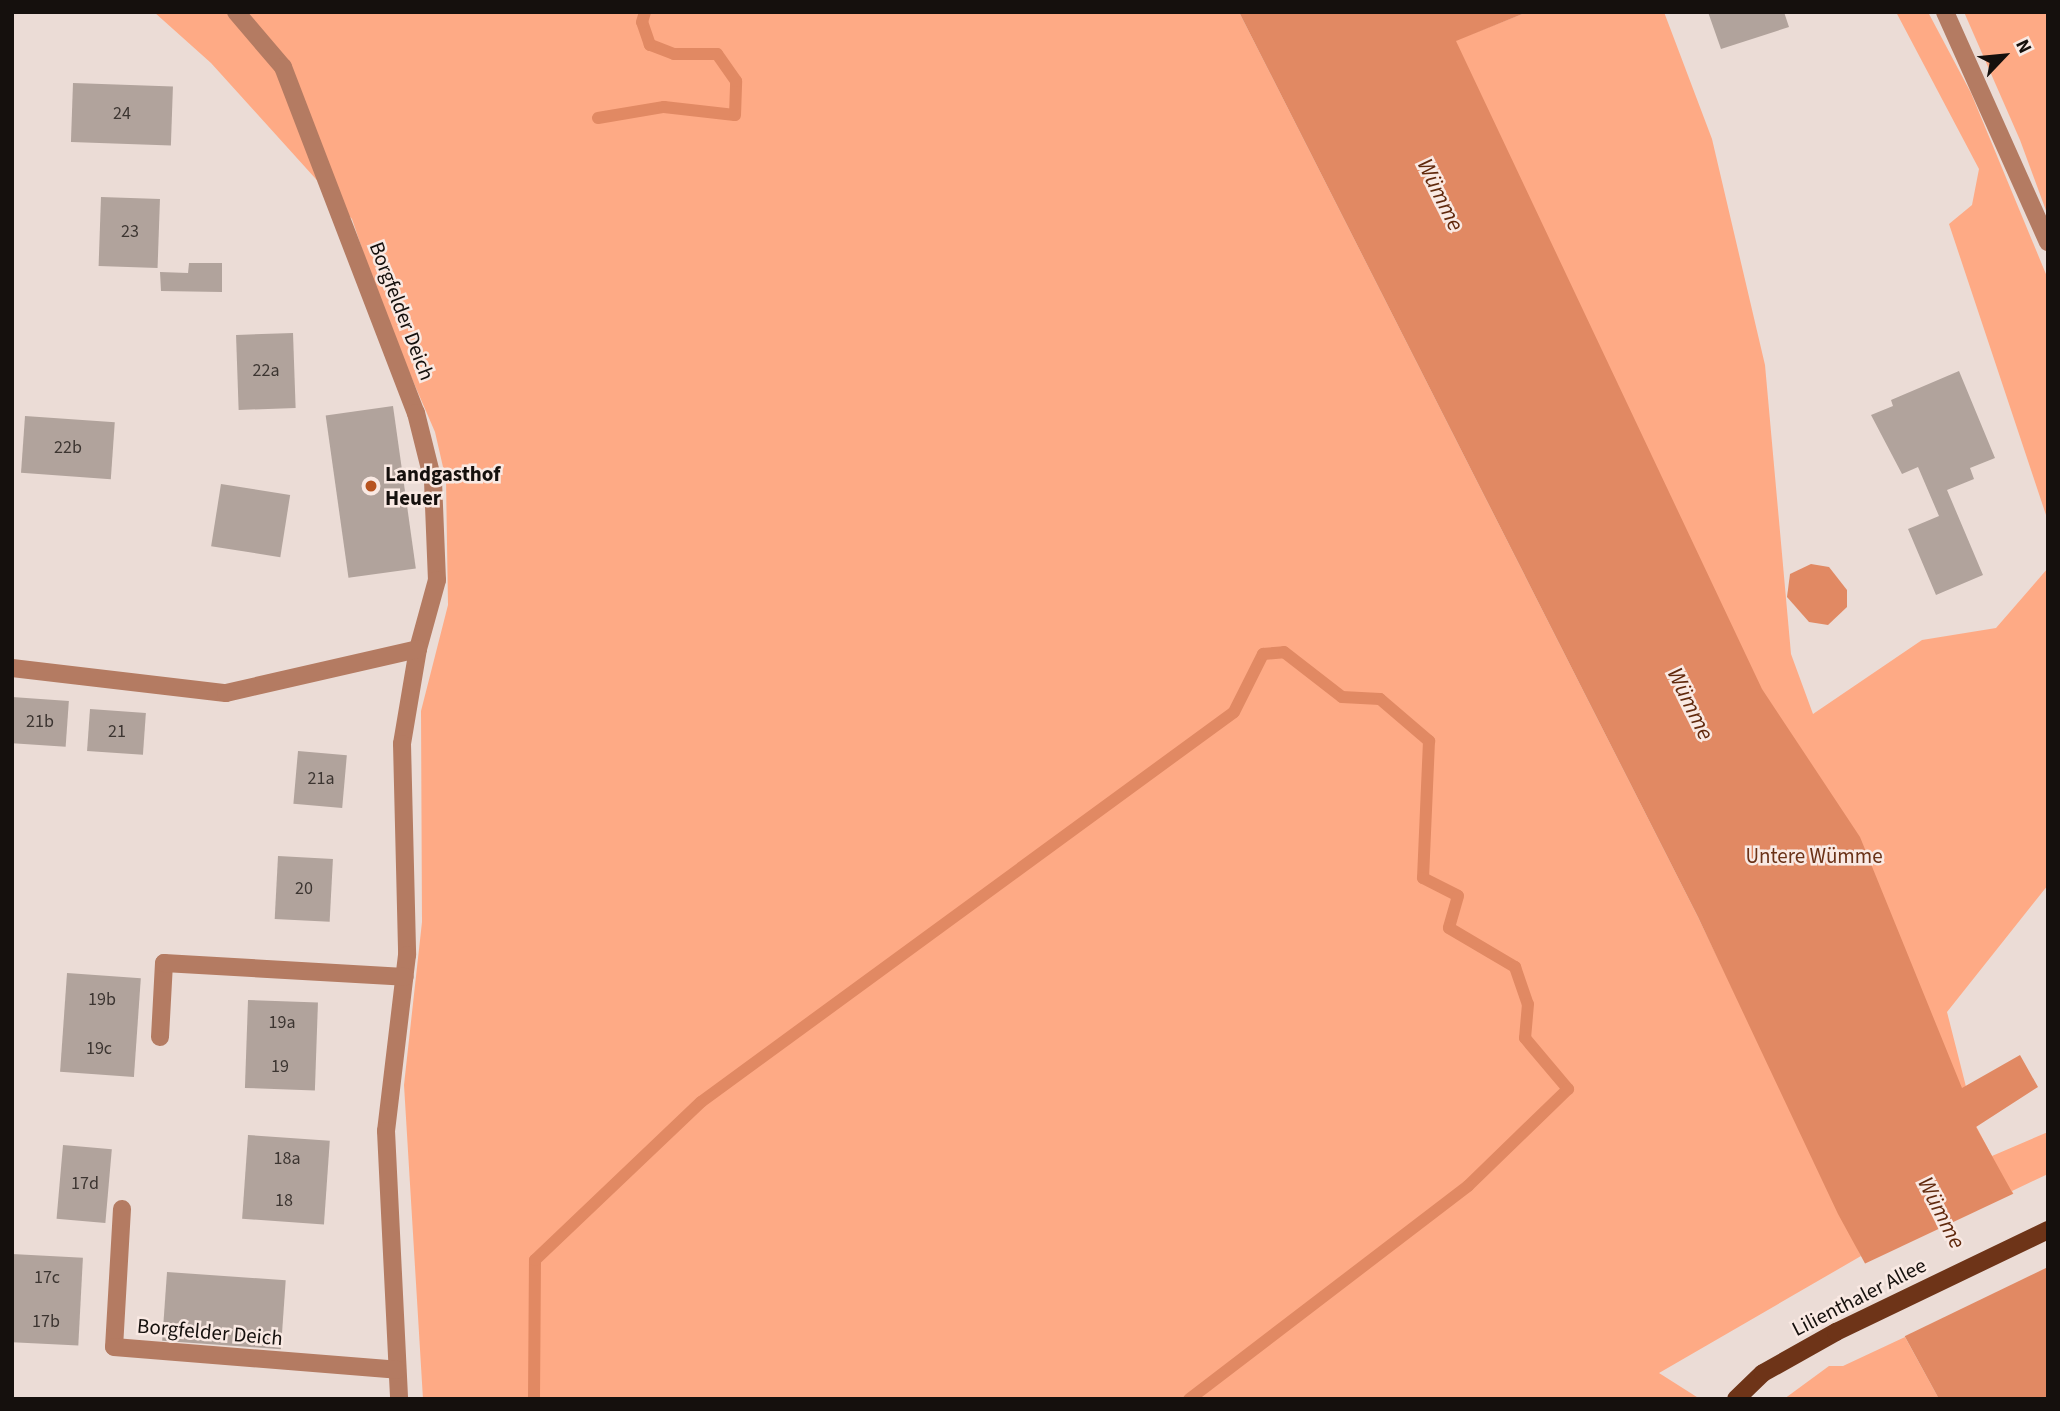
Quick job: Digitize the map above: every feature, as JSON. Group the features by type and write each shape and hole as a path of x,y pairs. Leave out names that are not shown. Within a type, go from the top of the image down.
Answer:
{"main road":[{"name":"Lilienthaler Allee","path":"1737,1399 1763,1373 1836,1332 2048,1230"}],"street":[{"name":"Borgfelder Deich","path":"236,12 283,67 416,413 433,481 437,580 418,649 402,744 405,976 386,1131 399,1399"},
{"path":"1945,12 2048,242"},
{"path":"12,668 226,693 418,649"},
{"path":"160,1037 164,963 405,976"},
{"name":"Borgfelder Deich","path":"122,1209 114,1347 397,1370"}],"green space":[{"path":"154,12 1239,12 1698,917 1861,1256 1659,1373 1700,1399 423,1399 404,1085 422,922 421,711 448,605 446,480 435,432 384,314 352,219 211,63"},
{"name":"Untere Wümme","path":"1306,12 1464,37 1527,12 1664,12 1712,139 1765,365 1791,654 1813,714 1922,640 1996,628 2048,568 2048,885 1947,1012 1976,1126 1992,1156 2048,1132 2048,1174 2012,1191 2048,1257 2048,1399"},
{"path":"1896,12 1928,12 1971,93 2048,279 2048,521 1949,224 1972,205 1979,169"},
{"path":"1964,12 2048,12 2048,216 2020,140"},
{"path":"1905,1337 1939,1399 1784,1399 1829,1366 1843,1366"}],"water":[{"name":"Wümme","path":"1239,12 1527,12 1456,41 1762,689 1860,837 1962,1088 2020,1055 2038,1087 1976,1127 2048,1257 2048,1399 1939,1399 1838,1214 1698,917"},
{"path":"1811,564 1829,567 1847,590 1847,607 1828,625 1809,622 1787,597 1790,574"}],"pier":[{"path":"2017,1192 2048,1250 2048,1267 1901,1338 1862,1265"}],"building":[{"path":"1708,12 1784,12 1789,27 1721,49"},
{"path":"73,83 173,86 171,145 71,142"},
{"path":"101,197 160,199 158,268 99,266"},
{"path":"189,263 222,263 222,292 161,291 160,272 188,273"},
{"path":"293,333 296,408 239,410 236,335"},
{"path":"1959,371 1995,458 1970,468 1974,479 1947,490 1983,575 1936,595 1908,529 1939,516 1918,467 1902,474 1871,415 1893,406 1891,400"},
{"path":"393,406 416,568 348,578 326,415"},
{"path":"25,416 115,422 111,479 21,473"},
{"path":"221,484 290,495 280,557 211,546"},
{"path":"12,697 69,701 66,747 12,743"},
{"path":"90,709 146,713 143,755 87,751"},
{"path":"298,751 347,755 342,808 293,804"},
{"path":"278,856 333,859 330,922 275,919"},
{"path":"67,973 141,978 134,1077 60,1072"},
{"path":"248,1000 318,1002 315,1090 245,1088"},
{"path":"248,1135 330,1141 324,1225 242,1219"},
{"path":"63,1145 112,1149 105,1223 57,1219"},
{"path":"12,1254 83,1258 78,1346 12,1342"},
{"path":"167,1272 286,1280 281,1349 162,1341"}],"waterway":[{"path":"598,118 664,107 735,115 736,81 717,54 674,54 650,45 642,22 645,12"},
{"path":"534,1399 535,1260 701,1102 1234,712 1263,654 1284,652 1342,697 1380,699 1429,741 1423,878 1458,896 1449,928 1515,967 1528,1004 1525,1038 1568,1089 1468,1186 1189,1399"}],"place":[{"name":"Landgasthof Heuer","path":"371,486"}]}
